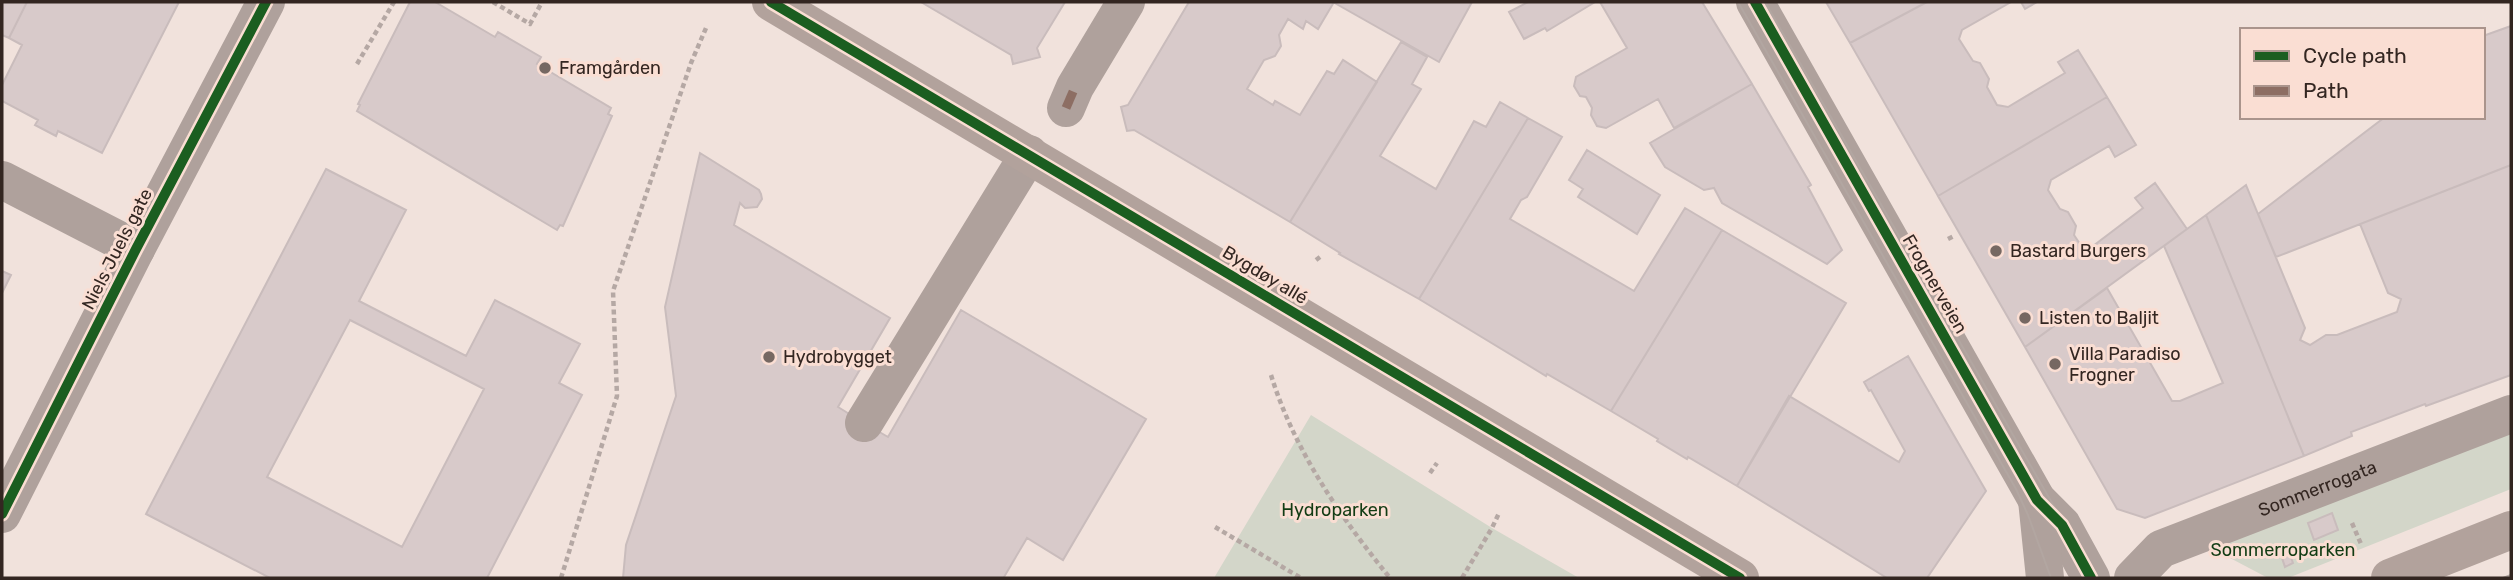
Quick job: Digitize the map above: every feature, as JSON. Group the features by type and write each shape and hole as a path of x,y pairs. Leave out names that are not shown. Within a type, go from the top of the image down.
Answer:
{"main road":[{"name":"Bygdøy allé","path":"771,2 1740,578"},
{"path":"2389,578 2511,530"}],"street":[{"name":"Niels Juels gate","path":"2,514 136,249 266,2"},
{"path":"1071,98 1126,2"},
{"name":"Frognerveien","path":"1755,2 2037,499 2062,525 2091,578"},
{"path":"864,423 1029,154"},
{"path":"2,180 136,249"},
{"name":"Sommerrogata","path":"2133,578 2161,549 2511,414"},
{"name":"Frognerveien","path":"2037,499 2045,578"}],"path":[{"path":"357,64 394,2"},
{"path":"493,2 530,24 542,2"},
{"path":"561,578 617,396 613,291 691,63 706,28"},
{"path":"1271,375 1280,406 1316,474 1390,578"},
{"path":"1430,472 1437,463"},
{"path":"1462,578 1499,513"},
{"path":"1215,527 1301,578"}],"green space":[{"name":"Hydroparken","path":"1311,415 1492,528 1579,578 1214,578"},
{"name":"Sommerroparken","path":"2511,430 2511,489 2288,578 2268,578 2230,558 2228,549 2231,539"}],"building":[{"path":"2,2 27,2 9,38 2,35"},
{"path":"27,2 179,2 102,153 58,131 56,136 35,125 38,120 2,101 2,85 22,45 9,38"},
{"path":"410,2 435,2 495,37 498,32 541,57 537,64 611,108 608,114 612,116 563,226 560,225 557,230 357,111 360,105 358,104"},
{"path":"921,2 1065,2 1037,48 1040,57 1013,64 1011,55"},
{"path":"1189,2 1334,2 1318,29 1306,21 1303,29 1288,19 1279,35 1281,46 1275,56 1264,60 1247,89 1273,105 1275,101 1300,115 1327,71 1334,74 1343,60 1377,82 1290,222 1134,130 1127,131 1121,107 1128,105"},
{"path":"1333,2 1472,2 1439,62"},
{"path":"1528,2 1595,2 1547,31 1545,28 1524,39 1509,12"},
{"path":"1600,2 1702,2 1752,84 1674,128 1658,99 1606,128 1597,126 1586,97 1580,96 1574,86 1576,77 1627,48"},
{"path":"1826,2 1927,2 1850,43"},
{"path":"1927,2 2011,2 1962,30 1959,39 1973,61 1980,63 1989,79 1987,87 1997,105 2008,107 2065,73 2058,62 2078,50 2107,97 1938,196 1850,43"},
{"path":"2021,2 2037,2 2025,9"},
{"path":"2511,26 2511,165 2276,257 2258,214 2382,119 2485,119 2485,35"},
{"path":"1401,42 1427,57 1412,84 1421,89 1380,156 1436,189 1474,121 1486,127 1500,102 1528,118 1419,299 1339,254 1290,222"},
{"path":"1752,84 1811,185 1808,187 1842,250 1827,264 1722,203 1714,188 1704,190 1665,167 1650,143"},
{"path":"2107,97 2136,145 2115,157 2109,146 2051,180 2048,190 2060,209 2068,212 2076,226 2074,235 2082,247 2093,246 2143,208 2135,198 2155,183 2187,229 2025,347 1938,196"},
{"path":"1528,118 1562,137 1527,197 1521,200 1510,219 1634,291 1685,208 1722,230 1611,411 1547,374 1546,376 1419,299"},
{"path":"1587,150 1660,195 1637,234 1578,197 1583,189 1569,180"},
{"name":"Hydrobygget","path":"700,153 759,190 761,194 762,199 757,207 745,208 740,203 734,225 890,318 838,407 864,423 888,437 961,310 1146,419 1063,560 1027,538 1004,577 1006,578 623,578 626,545 676,396 665,307"},
{"path":"2511,165 2511,375 2351,432 2352,436 2304,456 2206,215 2246,185 2305,328 2300,340 2310,345 2326,335 2337,335 2397,312 2401,299 2388,293 2360,224"},
{"path":"326,169 406,210 359,301 466,356 495,300 580,344 559,383 582,395 487,578 270,578 146,514","holes":["350,320 484,389 402,547 267,477"]},
{"path":"2206,215 2304,456 2145,518 2117,509 2025,347 2107,288 2172,401 2180,401 2223,383 2164,246"},
{"path":"1722,230 1846,303 1737,486 1688,457 1687,459 1611,411"},
{"path":"2,271 11,275 2,293"},
{"path":"1908,356 1986,491 1927,578 1887,578 1737,486 1789,396 1899,462 1905,451 1864,382"},
{"path":"2332,513 2338,530 2314,540 2308,523"},
{"path":"2290,555 2293,563 2285,567 2282,558"}],"tram line":[{"path":"1738,2 2016,489 2051,578"},
{"path":"1765,2 2095,578"},
{"path":"2503,578 2511,575"}],"marked path":[{"path":"1066,108 1075,87"}],"cycle path":[{"path":"2,514 136,249 266,2"},
{"path":"771,2 1740,578"},
{"path":"1755,2 2037,500 2062,525 2091,578"}],"place":[{"name":"Framgården","path":"545,68"},
{"name":"Bastard Burgers","path":"1996,251"},
{"name":"Listen to Baljit","path":"2025,318"},
{"name":"Hydrobygget","path":"769,357"},
{"name":"Villa Paradiso Frogner","path":"2055,364"}]}
